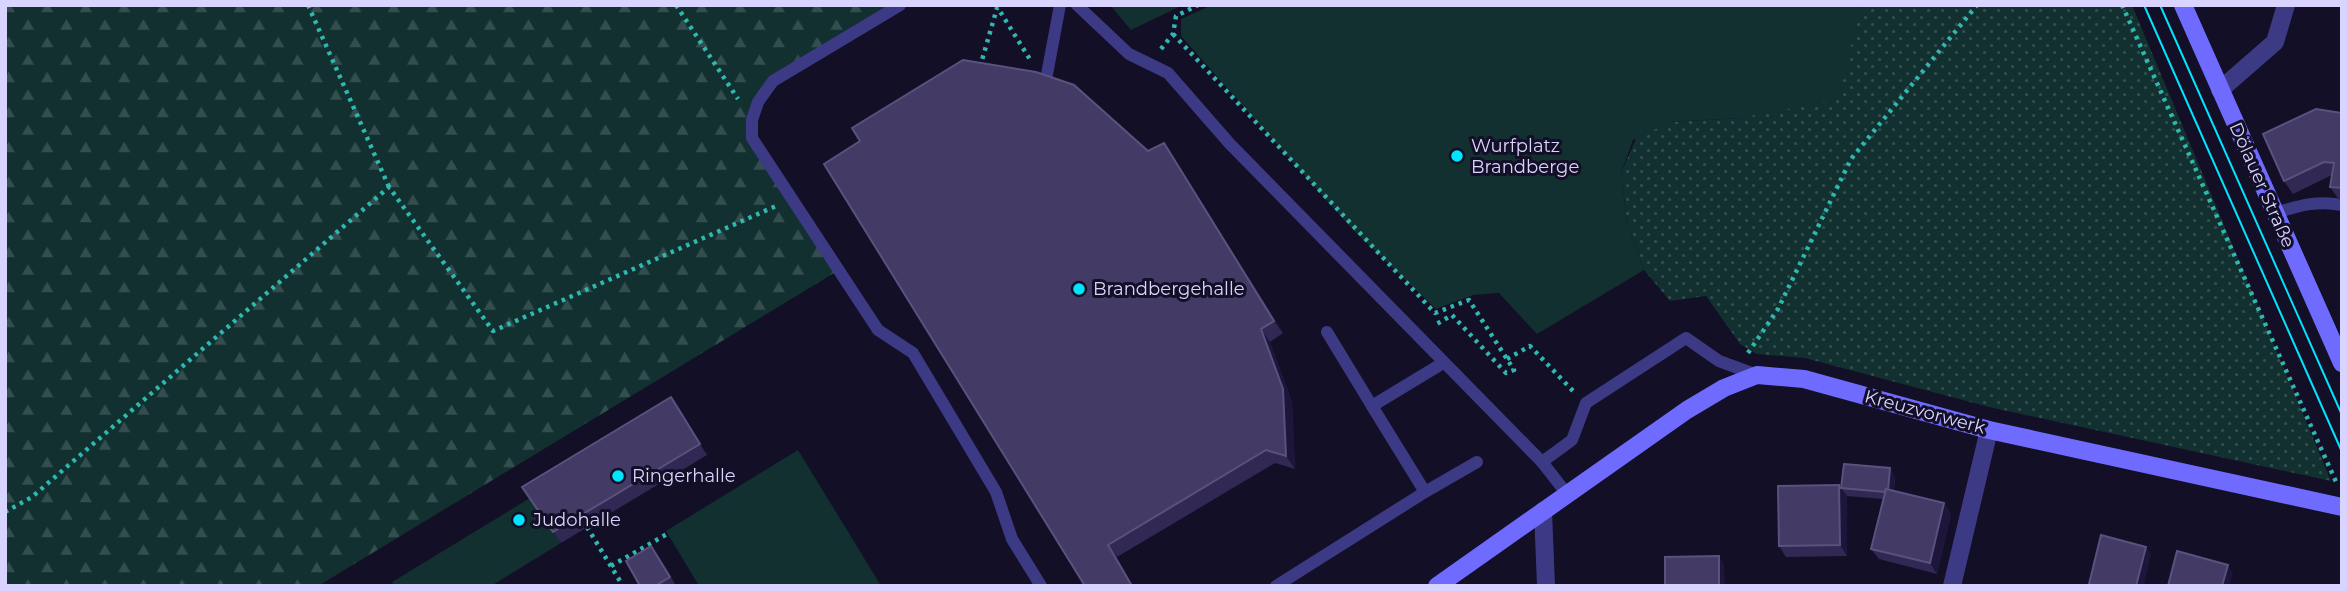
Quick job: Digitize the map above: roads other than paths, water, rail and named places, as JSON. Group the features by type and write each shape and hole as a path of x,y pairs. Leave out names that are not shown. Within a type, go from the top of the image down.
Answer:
{"street":[{"name":"Dölauer Straße","path":"2183,5 2342,363"},
{"path":"2220,90 2275,42 2286,5"},
{"name":"Kreuzvorwerk","path":"1437,586 1687,410 1724,388 1757,375 1804,379 1989,430 2341,498"},
{"path":"1952,586 1989,430"},
{"path":"1543,511 1546,586"}],"lane":[{"path":"900,5 772,81 758,102 752,120 752,138 878,330 912,354 996,492 1012,539 1041,586"},
{"path":"1045,85 1059,5"},
{"path":"1077,5 1129,54 1168,74 1230,144 1542,462 1567,494"},
{"path":"2275,212 2323,201 2342,205"},
{"path":"1327,332 1425,492"},
{"path":"1542,462 1572,440 1586,403 1686,338 1719,361 1757,375"},
{"path":"1372,406 1443,363"},
{"path":"1276,586 1477,462"}],"tram line":[{"path":"2144,5 2342,452"},
{"path":"2160,5 2342,415"}],"place":[{"name":"Wurfplatz Brandberge","path":"1457,156"},
{"name":"Brandbergehalle","path":"1079,289"},
{"name":"Ringerhalle","path":"618,476"},
{"name":"Judohalle","path":"519,520"}]}
